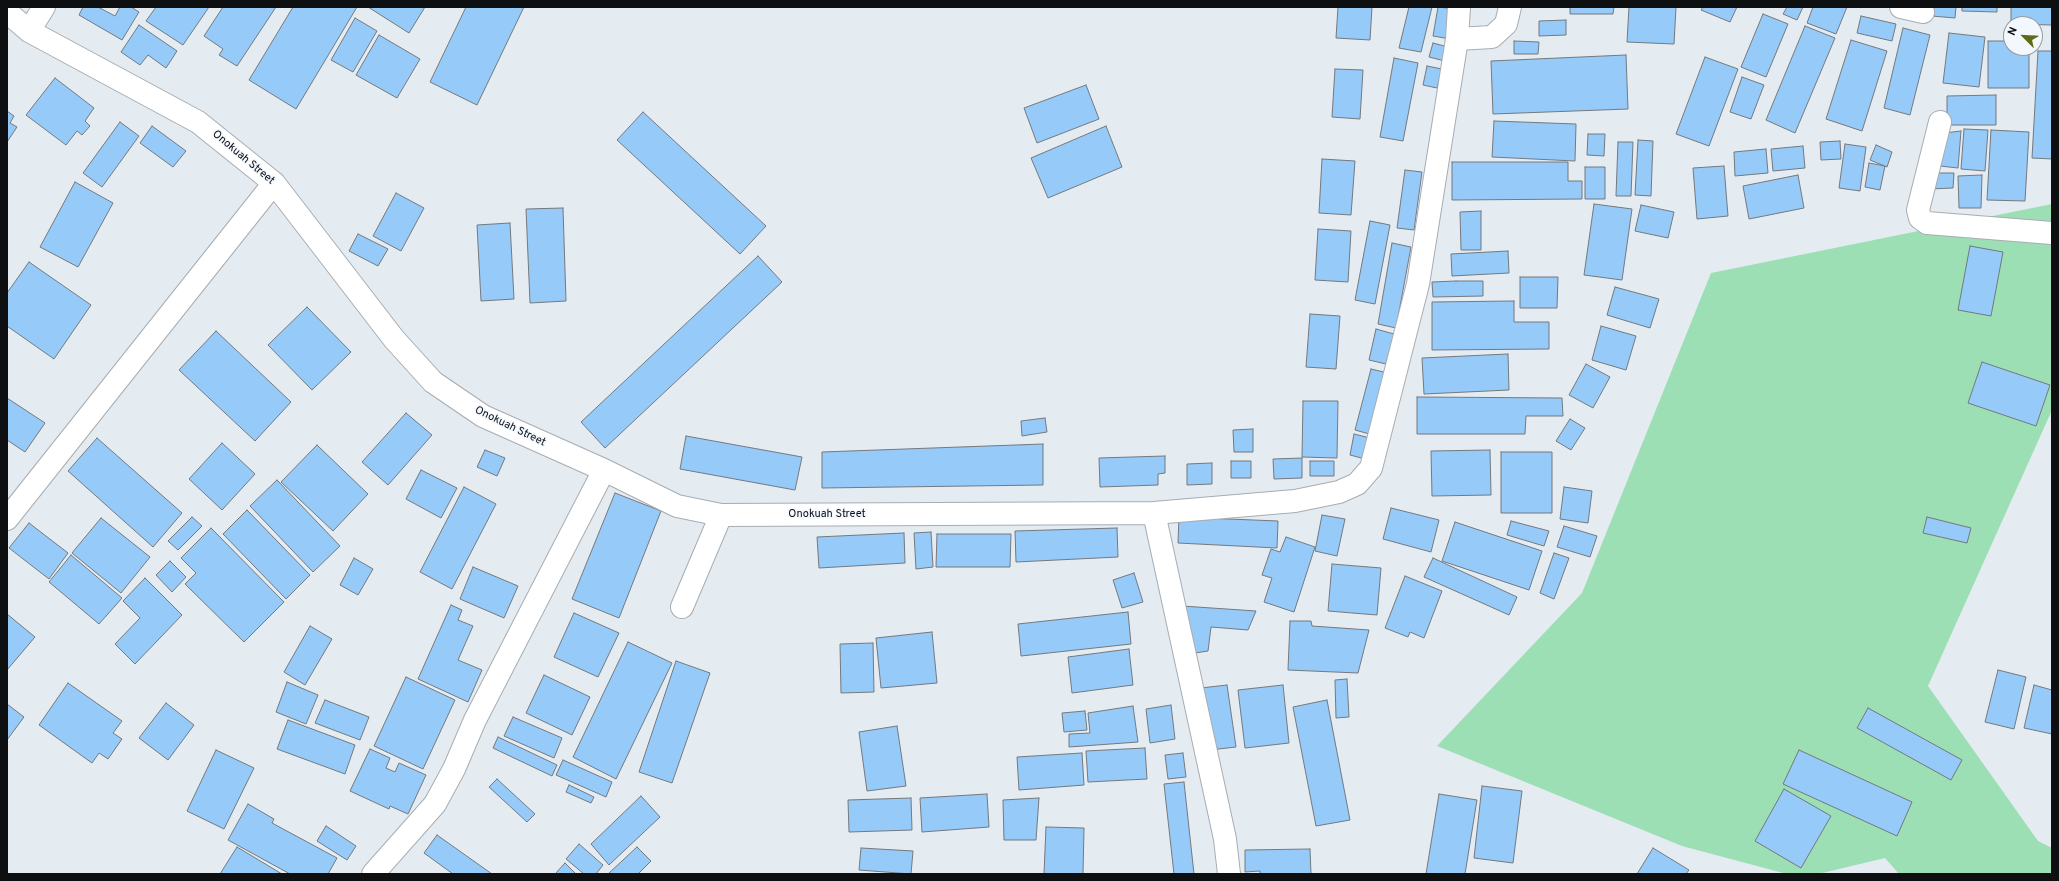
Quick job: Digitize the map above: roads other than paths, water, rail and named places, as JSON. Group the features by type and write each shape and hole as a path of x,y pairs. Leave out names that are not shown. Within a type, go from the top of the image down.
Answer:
{"street":[{"path":"29,31 44,7"},
{"name":"Onokuah Street","path":"7,12 29,31 198,122 274,183 394,339 433,382 483,416 604,470 677,506 721,515 1154,513 1295,501 1339,492 1357,484 1371,468 1418,284 1457,39 1459,7"},
{"path":"1457,39 1492,37 1506,24 1510,7"},
{"path":"1901,7 1923,12"},
{"path":"1940,122 1918,210 1920,218 1927,223 2052,233"},
{"path":"7,518 274,183"},
{"path":"373,874 434,804 454,769 475,720 604,470"},
{"path":"1154,513 1225,839 1229,874"},
{"path":"682,607 721,515"}]}
